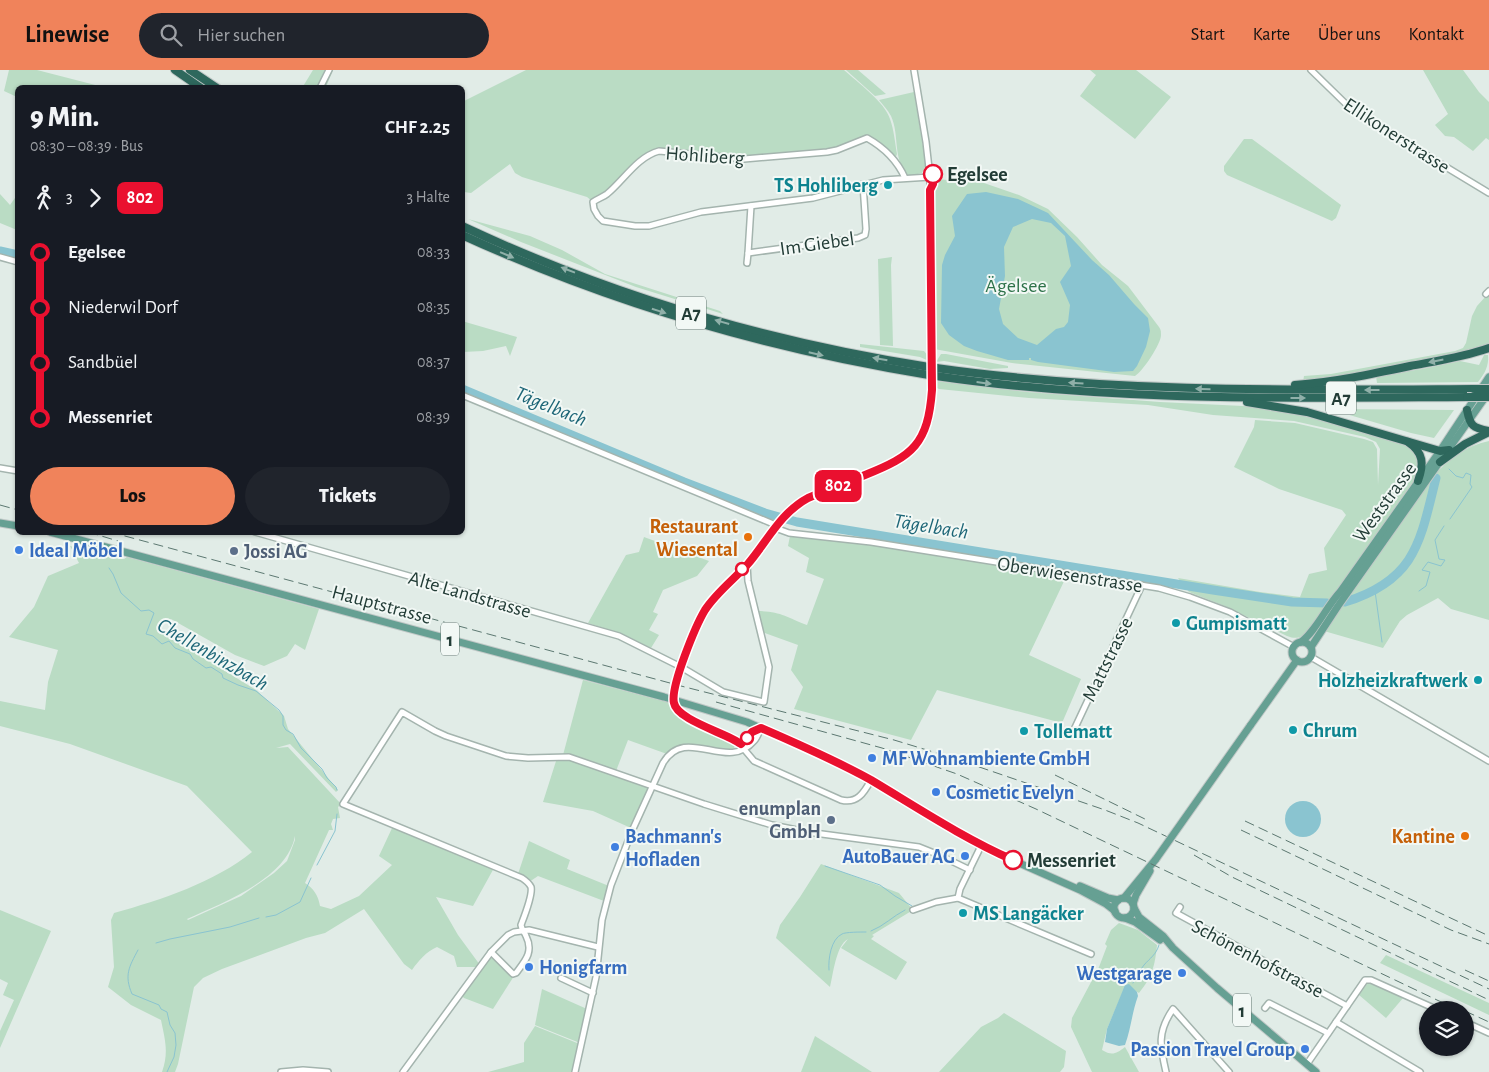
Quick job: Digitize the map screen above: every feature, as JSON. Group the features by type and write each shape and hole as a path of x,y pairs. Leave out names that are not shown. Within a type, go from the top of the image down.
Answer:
{"highway":[{"path":"175,70 198,85"},
{"path":"190,70 212,85"},
{"name":"A7","path":"465,227 560,267 678,309 802,342 988,383 1064,391 1214,398 1489,397"},
{"name":"A7","path":"465,236 558,276 613,296 740,336 813,353 932,371 1075,383 1151,387 1251,390 1489,390"},
{"name":"A7","path":"1251,390 1328,382 1487,350"},
{"name":"A7","path":"1214,398 1297,410 1444,450"},
{"path":"1467,410 1469,420 1477,428 1489,432"},
{"path":"1440,462 1464,444 1489,432"},
{"name":"A7","path":"1399,438 1413,446 1420,455 1422,469 1418,481"}],"main road":[{"name":"Weststrasse","path":"1294,647 1309,635 1335,603 1440,462 1444,450 1467,410 1489,377"},
{"name":"Weststrasse","path":"1310,647 1340,592 1418,481 1469,420 1489,390"},
{"path":"0,523 15,526"},
{"name":"Hauptstrasse","path":"64,535 664,697 761,728"},
{"path":"1294,647 1293,654 1297,660 1304,661 1311,657 1310,647 1307,643 1301,642"},
{"path":"1156,859 1136,895 1130,916 1120,917 1114,911 1114,905 1156,859 1297,660"},
{"name":"1","path":"761,728 826,756 871,780 981,846 1054,878 1108,898 1121,899"},
{"name":"1","path":"1078,887 1114,911"},
{"path":"1121,899 1129,900 1133,906"},
{"name":"1","path":"1133,906 1139,917 1163,936 1173,948 1232,1002 1316,1072"},
{"name":"1","path":"1125,918 1141,926 1173,948"}],"street":[{"path":"322,85 329,70"},
{"path":"676,683 695,630 705,611 719,593 747,565 793,507 808,498 888,466 905,456 922,435 930,414 932,390 930,177 914,70"},
{"name":"Ellikonerstrasse","path":"1311,70 1360,115 1489,193"},
{"name":"Hohliberg","path":"905,178 894,159 867,138 838,150 827,152 744,159 659,151 654,152 632,169 606,194 593,202 594,209 603,221 635,226 649,226 701,212 813,198 882,180 930,177"},
{"name":"Im Giebel","path":"748,253 862,237 865,235 866,229 863,184"},
{"name":"Im Giebel","path":"747,263 751,206"},
{"path":"0,257 15,261"},
{"name":"Oberwiesenstrasse","path":"465,396 770,523 783,532 871,542 1142,585 1182,594 1254,624 1294,647"},
{"path":"0,468 15,470"},
{"name":"Alte Landstrasse","path":"266,535 619,636 681,667 723,692 764,702 769,667 748,581 747,565"},
{"name":"Mattstrasse","path":"1072,734 1142,585"},
{"path":"1311,657 1489,761"},
{"path":"674,704 683,715 735,741 745,749 754,761 846,801 861,796 871,780"},
{"path":"491,952 513,974 516,973 528,958 530,950 521,925 530,893 530,886 527,881 343,804 402,712 446,736 506,756 528,758 569,757 772,826 919,847 939,854 970,870"},
{"path":"575,1072 593,993 599,958 598,948 602,920 611,885 621,857 666,758 678,748 690,746 732,753 740,752 756,740 761,728"},
{"path":"958,898 960,889 981,846"},
{"path":"913,910 936,902 958,898 1091,954"},
{"name":"Schönenhofstrasse","path":"1180,907 1176,913 1347,1006"},
{"path":"403,1072 491,952 508,935 522,930 529,930 598,948"},
{"path":"561,978 593,993"},
{"path":"1307,1064 1364,982 1368,979 1419,1001"},
{"path":"1265,1008 1269,1003 1328,1033"},
{"path":"1166,1072 1161,1042 1162,1029 1173,1009 1229,1072"},
{"path":"1336,1022 1420,1072"},
{"path":"1474,1026 1489,1033"},
{"path":"281,1072 304,1070 328,1072"}],"green space":[{"path":"9,70 37,70 95,85 15,85 15,96 4,91"},
{"path":"313,70 333,70 327,85 304,85"},
{"path":"526,70 844,70 883,106 890,119 897,154 895,159 867,138 837,150 744,159 659,151 632,169 607,194 593,202 587,197 522,177 515,173 510,164 471,193 465,192 465,100"},
{"path":"846,70 858,70 886,94 875,96"},
{"path":"1090,70 1136,70 1171,97 1135,139 1080,96 1096,75"},
{"path":"1423,70 1463,70 1489,102 1489,140 1486,138 1473,151 1454,137 1445,136 1435,125 1448,114"},
{"path":"914,92 926,165 922,173 909,176 900,163 894,123 879,100"},
{"path":"1244,139 1252,139 1341,205 1336,218 1332,221 1227,175 1224,171 1224,166"},
{"name":"Ägelsee","path":"936,179 984,183 1019,195 1048,209 1102,265 1128,286 1160,328 1161,335 1158,344 1142,369 1135,376 1012,363 934,349 932,195"},
{"path":"0,194 10,205 15,198 15,229 0,223"},
{"path":"468,219 530,236 562,250 605,274 720,311 723,314 636,287"},
{"path":"892,257 893,346 880,345 878,259"},
{"path":"1487,295 1489,296 1489,345 1469,352 1329,379 1303,382 1304,376 1331,374 1463,348 1466,343 1472,316 1477,306"},
{"path":"465,322 517,337 510,356 506,346 483,351 465,352"},
{"path":"860,344 924,351 929,361 920,357 860,347"},
{"path":"941,354 1008,366 1008,368 990,369 944,361 936,362"},
{"path":"1484,355 1488,355 1487,366 1478,382 1377,383 1376,376 1460,361 1479,365"},
{"path":"935,381 1027,392 1160,402 1264,407 1297,412 1406,444 1414,451 1420,462 1416,479 1308,632 1301,637 1294,638 1225,606 1189,592 1178,578 1300,597 1309,574 1327,570 1324,548 1346,515 1342,510 1279,489 1234,467 1254,427 1255,420 1295,423 1373,442 1377,449 1378,485 1380,449 1376,442 1365,437 1294,421 1213,415 1148,405 1029,398 939,389"},
{"path":"1329,409 1454,410 1434,438"},
{"path":"1489,441 1489,620 1451,609 1438,598 1407,615 1400,621 1383,648 1324,631 1432,478 1458,454 1472,446"},
{"path":"790,536 870,544 1067,575 1029,655 1081,679 1062,723 937,690 911,740 794,709 803,687 791,670 798,645 762,632 756,611 778,613 807,625 824,579 806,572 809,558 788,546"},
{"path":"644,537 709,561 697,576 663,590 653,612 658,614 649,630 659,635 651,648 621,634 588,623 626,555 639,552"},
{"path":"70,546 124,559 127,557 319,609 305,650 295,644 287,656 264,666 235,655 171,619 157,629 256,690 284,716 288,729 338,790 336,792 290,744 276,748 288,747 341,804 338,807 340,818 333,819 331,824 333,830 329,830 305,883 315,893 320,906 331,909 359,896 392,865 379,856 393,826 494,868 473,906 436,897 458,935 480,965 478,967 457,967 454,956 437,947 429,951 412,970 404,964 364,909 325,933 306,938 222,969 203,978 194,987 175,1072 162,1072 166,1052 161,1020 131,1005 108,987 114,967 111,920 114,913 169,896 204,881 237,863 252,852 187,786 70,744 0,726 0,701 45,710 48,682 58,650 9,637 34,607 48,576 79,563","holes":["295,836 287,861 274,873 241,896 187,919 234,897 267,877 280,865 289,851"]},
{"path":"583,680 671,703 673,712 679,717 733,742 735,745 734,749 730,751 689,745 681,746 667,754 628,740 616,771 563,755"},
{"path":"563,757 650,787 631,828 593,811 543,802 557,758"},
{"path":"529,841 570,860 567,869 609,886 604,901 538,876 529,882 518,874"},
{"path":"821,864 899,893 913,910 872,935 874,936 871,939 907,962 896,980 841,948 848,939 844,942 841,947 838,954 830,987 776,938 780,925"},
{"path":"0,910 51,931 0,1048 0,1031 14,1000 3,995 8,983 0,979"},
{"path":"1119,923 1138,930 1157,945 1152,971 1139,993 1127,986 1124,989 1107,1029 1102,1050 1114,1053 1125,1047 1139,1072 1092,1072 1071,1027 1072,1018 1099,967 1111,930"},
{"path":"491,954 514,976 493,1009 464,998 461,995"},
{"path":"1386,955 1489,1003 1489,1015 1474,1008 1474,1001 1460,1001 1380,963"},
{"path":"1367,984 1403,998 1386,1018 1359,995"},
{"path":"542,989 587,1009 580,1043 535,1025"},
{"path":"1004,1013 1066,1051 1064,1067 1060,1072 939,1072 981,1027"},
{"path":"535,1026 582,1045 575,1072 488,1072 524,1062 524,1043"},
{"path":"815,1036 872,1072 801,1072"}],"water":[{"name":"Ägelsee","path":"986,192 1018,199 1048,213 1092,260 1109,275 1148,318 1150,331 1146,347 1133,371 1114,372 1038,362 1031,360 1031,358 1029,360 1008,360 964,346 949,335 941,323 942,265 955,236 952,216 967,194","holes":["1032,219 1051,223 1065,236 1071,266 1060,282 1070,305 1068,322 1064,327 1056,329 1037,345 1018,338 1003,324 999,309 1005,276 1004,247 1013,227"]},
{"path":"1303,801 1315,807 1321,819 1315,831 1303,837 1291,831 1285,819 1291,807"},
{"path":"1129,984 1137,992 1138,996 1125,1045 1119,1046 1105,1042 1107,1029 1125,985"}],"waterway":[{"name":"Tägelbach","path":"0,251 15,254"},
{"name":"Tägelbach","path":"465,390 684,482 765,513 797,522 1213,590 1292,602 1327,603"},
{"path":"1449,469 1456,476 1463,478 1466,473 1471,475 1470,484 1472,487 1450,519"},
{"name":"Tägelbach","path":"1345,602 1369,593 1387,582 1401,570 1419,540 1436,478"},
{"path":"1419,591 1426,586 1430,572 1422,570 1428,562 1441,566 1445,560 1439,559 1435,540 1444,526"},
{"name":"Chellenbinzbach","path":"109,568 121,593 141,611 149,610 154,613 146,634 153,636 162,644 169,641 175,648 190,654 193,659 206,668 211,667 222,674 223,678 256,691 279,710 283,716 283,725 286,730 293,734 301,748 322,769 337,790"},
{"path":"1375,591 1382,642"},
{"name":"Chellenbinzbach","path":"317,865 335,831 337,814"},
{"path":"825,866 880,885 912,906"},
{"name":"Chellenbinzbach","path":"266,917 276,915 300,902 311,878"},
{"path":"871,931 905,910"},
{"name":"Chellenbinzbach","path":"156,943 230,927 259,918"},
{"path":"829,970 829,960 835,940 842,934 866,932"},
{"path":"1133,983 1143,967 1155,954 1159,945"},
{"name":"Chellenbinzbach","path":"138,950 132,961 128,982 132,994 159,1005 161,1009 167,1012 170,1025 175,1033 176,1045 174,1057 167,1072"}],"tunnel":[{"path":"674,701 676,683"}],"railway":[{"path":"0,505 15,509"},
{"path":"98,535 118,541"},
{"path":"121,535 681,686 894,740 950,757 1138,823 1489,989"},
{"path":"716,702 882,748 957,774 1036,809 1439,1001"},
{"path":"1055,775 1149,821"},
{"path":"1245,821 1404,896"},
{"path":"1241,830 1451,930 1489,944"},
{"path":"1194,855 1232,877 1489,1000"},
{"path":"1408,898 1489,936"},
{"path":"1465,970 1489,981"},
{"path":"1474,1015 1489,1022"}],"bus line":[{"name":"802","path":"933,174 933,184 930,190 932,390 931,409 922,435 905,456 888,466 808,498 788,512 747,565 711,601 695,630 681,667 673,696 674,704 683,715 741,744 752,732 761,728 792,740 871,780 981,846 1013,860"}],"place":[{"name":"Egelsee","path":"933,174"},
{"name":"TS Hohliberg","path":"888,185"},
{"name":"Restaurant Wiesental","path":"748,537"},
{"name":"Ideal Möbel","path":"19,550"},
{"name":"Jossi AG","path":"234,551"},
{"name":"Gumpismatt","path":"1176,623"},
{"name":"Holzheizkraftwerk","path":"1478,680"},
{"name":"Chrum","path":"1293,730"},
{"name":"Tollematt","path":"1024,731"},
{"name":"MF Wohnambiente GmbH","path":"872,758"},
{"name":"Cosmetic Evelyn","path":"936,792"},
{"name":"enumplan GmbH","path":"831,820"},
{"name":"Kantine","path":"1465,836"},
{"name":"Bachmann's Hofladen","path":"615,847"},
{"name":"AutoBauer AG","path":"965,856"},
{"name":"Messenriet","path":"1013,860"},
{"name":"MS Langäcker","path":"963,913"},
{"name":"Honigfarm","path":"529,967"},
{"name":"Westgarage","path":"1182,973"},
{"name":"Passion Travel Group","path":"1305,1049"}]}
